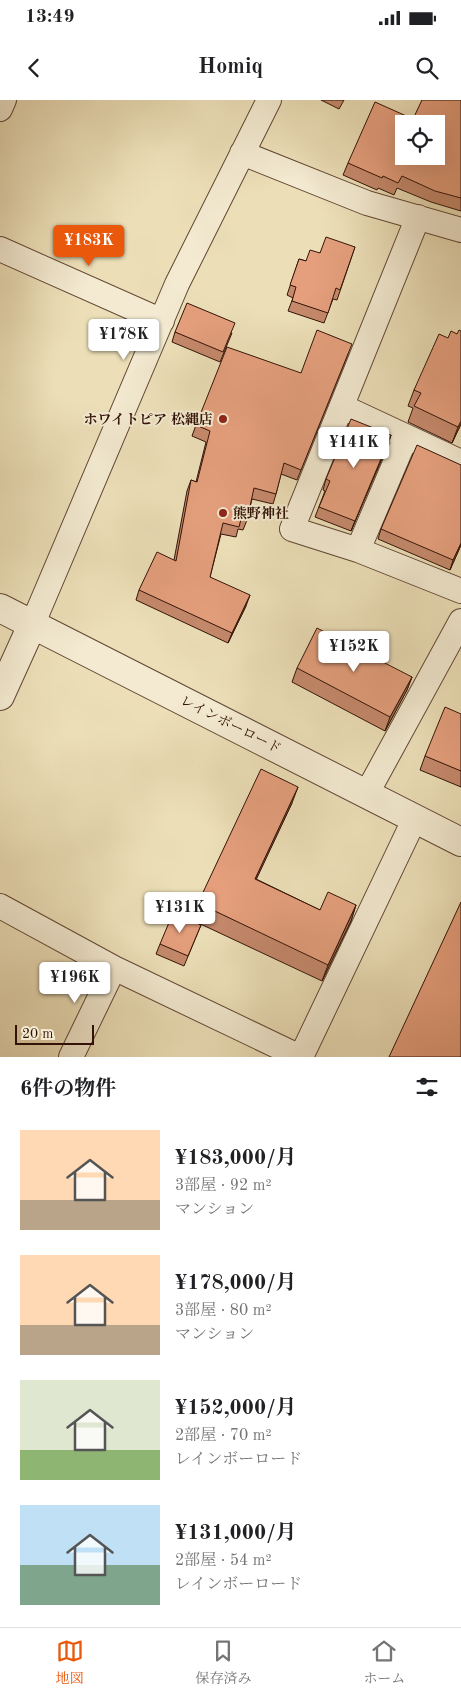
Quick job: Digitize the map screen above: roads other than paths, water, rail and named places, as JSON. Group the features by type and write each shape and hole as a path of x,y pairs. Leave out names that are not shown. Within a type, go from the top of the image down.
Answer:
{"street":[{"path":"0,109 4,100"},
{"path":"0,696 178,284 269,100"},
{"path":"242,153 367,203 461,230"},
{"path":"418,217 292,529 358,550 461,591"},
{"path":"0,250 162,321"},
{"path":"342,407 461,462"},
{"path":"358,550 406,437"},
{"name":"レインボーロード","path":"0,608 33,623 461,842"},
{"path":"366,793 461,621"},
{"path":"0,906 114,968 300,1057 415,818"},
{"path":"71,1057 114,968"}],"place":[{"name":"ホワイトピア 松縄店","path":"223,419"},
{"name":"熊野神社","path":"223,513"}]}
